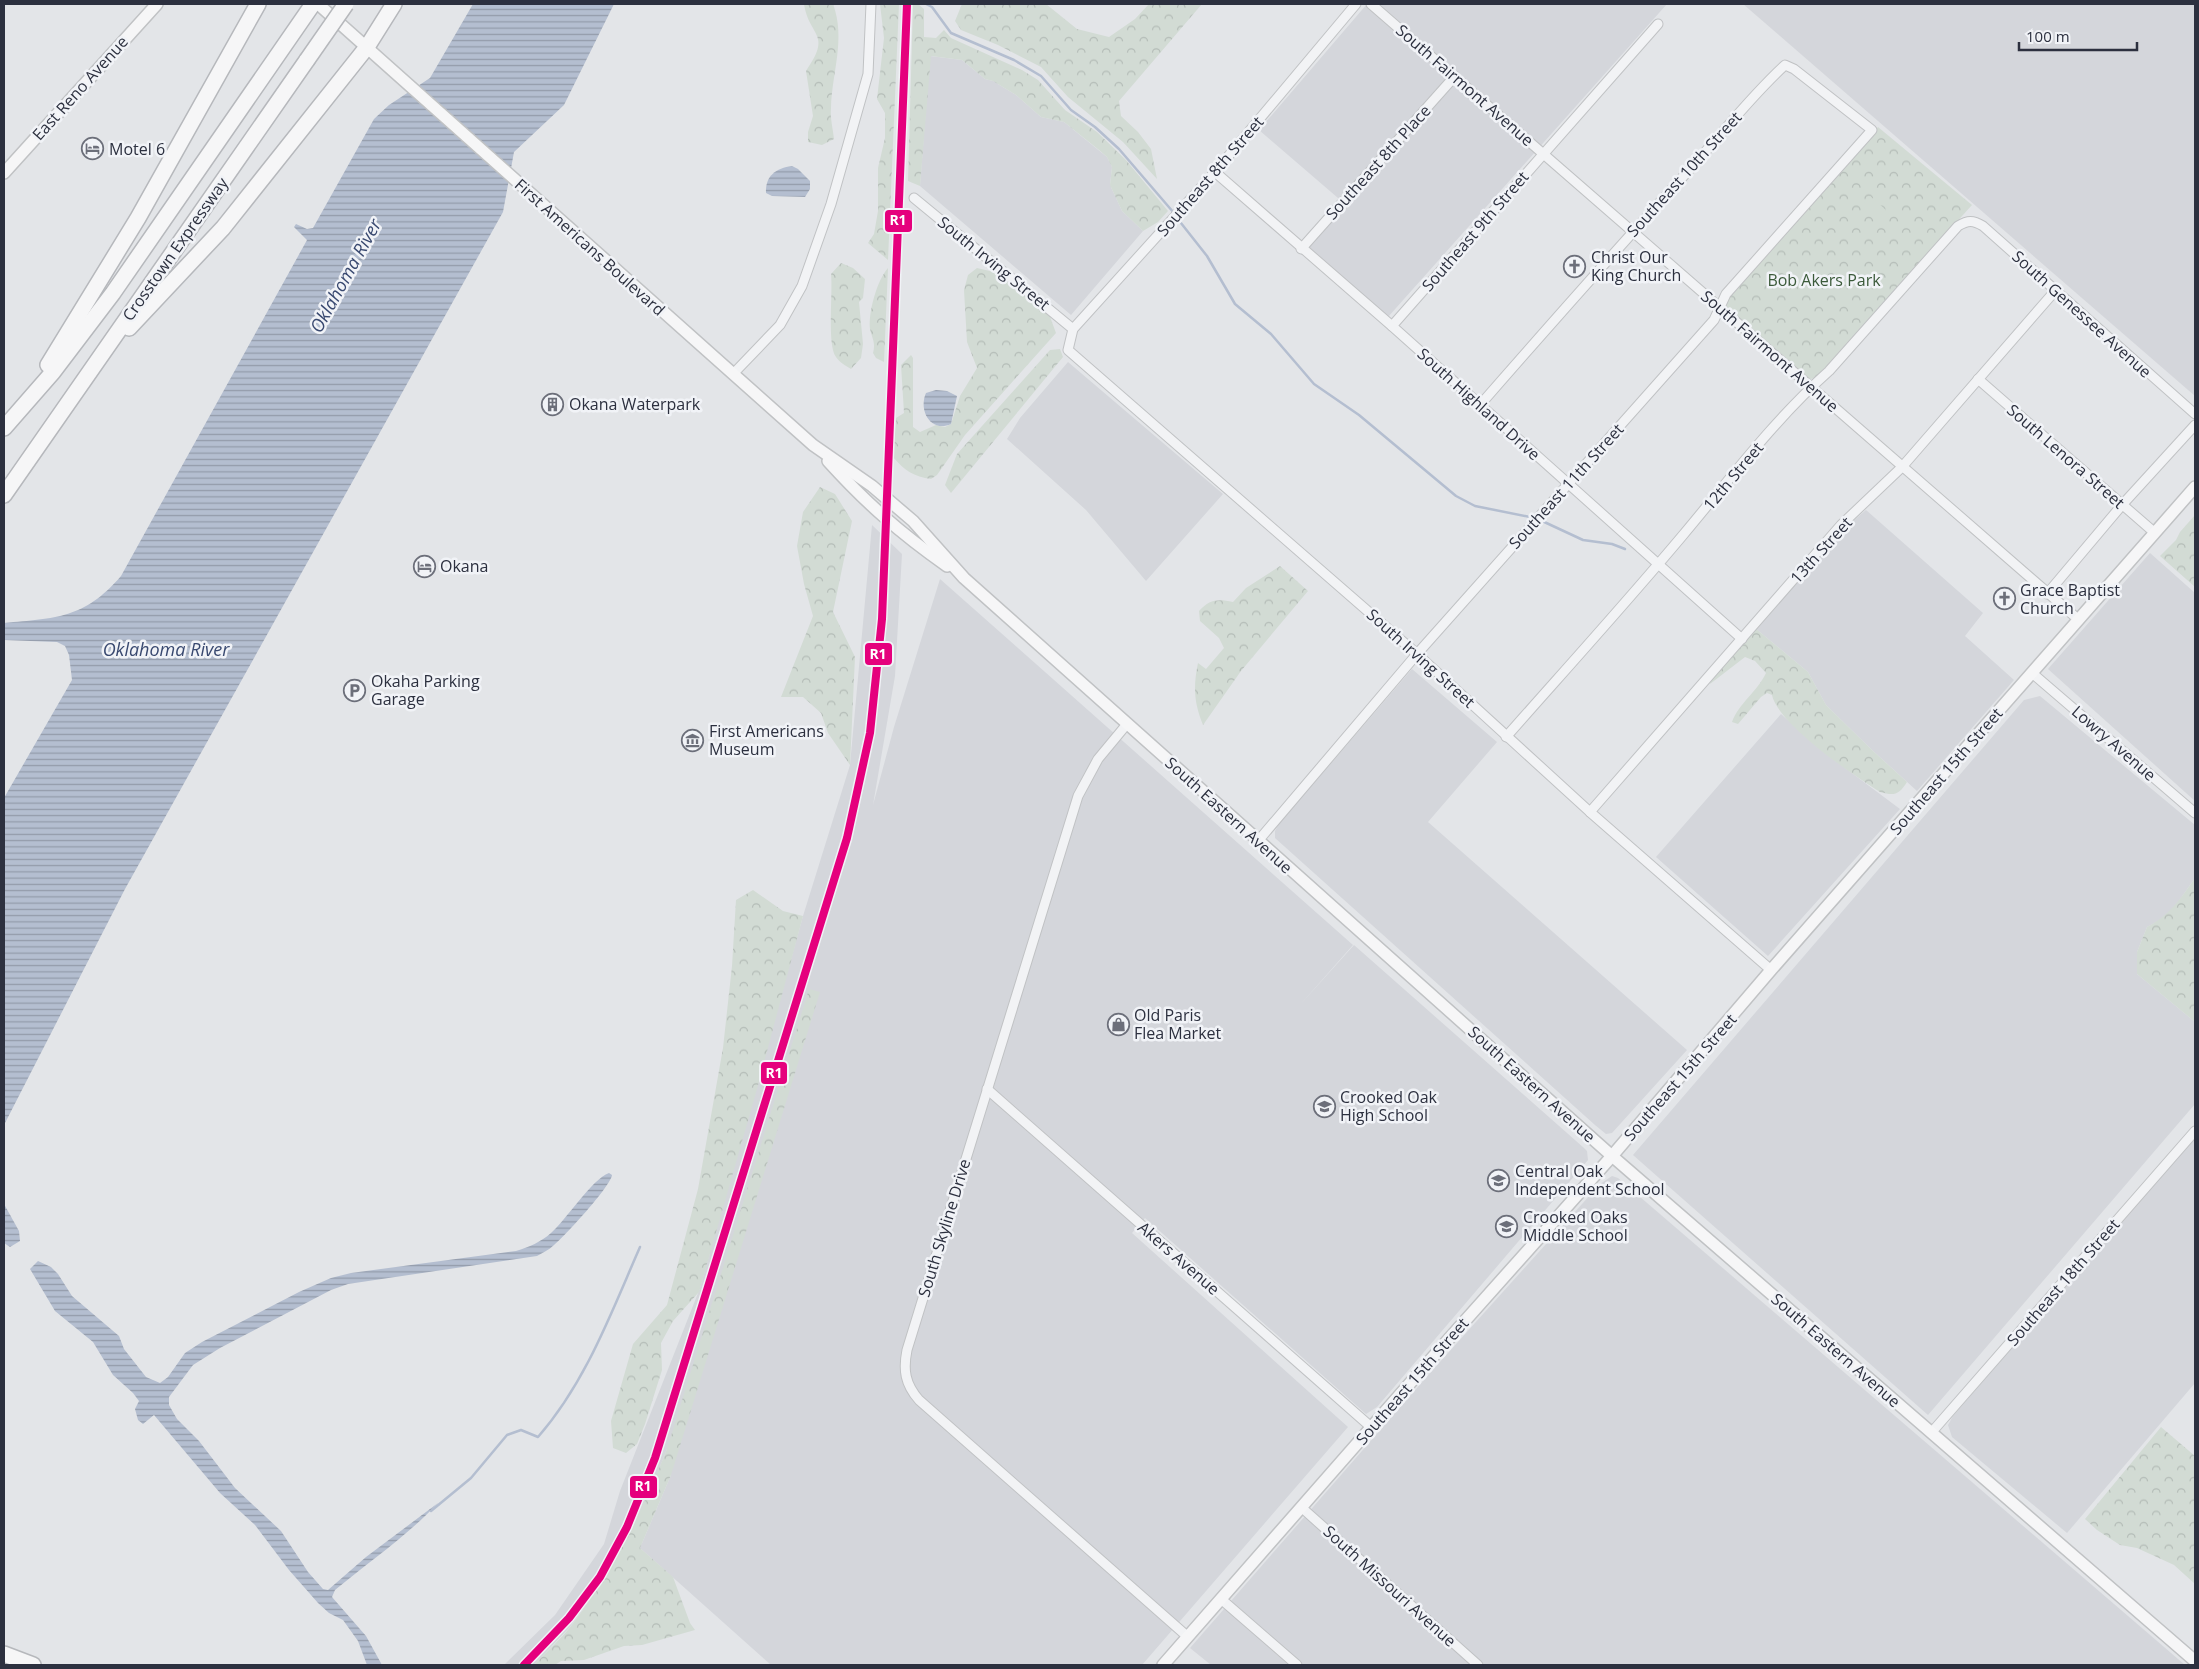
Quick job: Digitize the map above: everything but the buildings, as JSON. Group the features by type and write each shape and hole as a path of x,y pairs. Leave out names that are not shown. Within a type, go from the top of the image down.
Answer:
{"highway":[{"path":"20,411 138,218 258,4"},
{"name":"Crosstown Expressway","path":"4,428 53,372 113,292 313,4"},
{"name":"Crosstown Expressway","path":"4,495 346,4"},
{"path":"94,366 223,228 367,48 394,4"},
{"path":"4,1654 33,1665"}],"main road":[{"name":"East Reno Avenue","path":"4,173 157,4"},
{"name":"First Americans Boulevard","path":"318,4 813,445"},
{"name":"South Eastern Avenue","path":"813,445 862,499 903,535 964,578"},
{"name":"South Eastern Avenue","path":"813,445 872,486 913,521 964,578 1612,1156 2195,1661"},
{"name":"Southeast 15th Street","path":"1163,1665 1612,1156 1771,970 2195,487"}],"street":[{"path":"733,374 780,325 802,286 831,204 868,74 871,4"},
{"name":"Southeast 8th Street","path":"1068,350 1073,328 1215,172 1356,4"},
{"name":"South Fairmont Avenue","path":"1371,4 1812,386 2078,620"},
{"name":"Southeast 9th Street","path":"1392,326 1658,24"},
{"name":"Southeast 10th Street","path":"1480,405 1757,92 1785,66 1794,69 1872,130"},
{"name":"Southeast 8th Place","path":"1302,249 1455,76"},
{"name":"Southeast 11th Street","path":"1258,841 1418,654 1714,320 1726,294 1872,130"},
{"name":"South Highland Drive","path":"1215,172 1392,326 1742,639"},
{"name":"South Irving Street","path":"914,198 1073,328"},
{"name":"South Genessee Avenue","path":"1966,221 1975,221 1983,226 2054,291 2195,414"},
{"name":"12th Street","path":"1506,736 1812,386 1829,371 1958,226 1966,221"},
{"name":"13th Street","path":"1590,812 1841,525 1902,467 2054,291"},
{"name":"South Irving Street","path":"1068,350 1418,654 1590,812 1771,970"},
{"name":"South Lenora Street","path":"1978,379 2155,533"},
{"path":"2047,594 2122,505 2195,425"},
{"name":"Lowry Avenue","path":"2032,673 2195,813"},
{"name":"South Skyline Drive","path":"1127,724 1098,759 1078,796 907,1350 904,1369 906,1380 914,1394 932,1412 1188,1637"},
{"name":"Akers Avenue","path":"987,1089 1371,1427"},
{"name":"Southeast 18th Street","path":"1931,1433 2195,1131"},
{"name":"South Missouri Avenue","path":"1301,1507 1478,1665"},
{"path":"1221,1599 1297,1665"}],"shaded area":[{"path":"1367,4 1667,4 1388,317 1307,248 1345,204 1259,130"},
{"path":"1743,4 2195,4 2195,396"},
{"path":"930,56 962,60 985,79 993,81 1016,95 1041,117 1064,122 1107,157 1112,167 1110,185 1122,211 1143,231 1071,315 920,186"},
{"path":"1068,362 1223,494 1146,581 1086,510 1007,439 1020,418"},
{"path":"1866,510 1983,613 1965,636 2014,680 1917,791 1826,705 1808,672 1755,628 1852,522"},
{"path":"872,525 902,554 895,676 873,805 894,727 940,579 1353,945 1299,1006 1354,945 1584,1148 1587,1151 1588,1160 1377,1407 1366,1414 1145,1218 1132,1233 1348,1427 1142,1665 771,1665 640,1548 671,1475 667,1449 648,1497 620,1554 597,1591 569,1628 534,1665 504,1665 555,1615 604,1544 620,1491 700,1288 803,916 850,765"},
{"path":"2150,553 2195,593 2195,801 2048,669"},
{"path":"1412,669 1497,742 1428,822 1687,1050 1612,1133 1606,1134 1595,1125 1275,838 1275,831 1279,824"},
{"path":"2040,696 2195,825 2195,878 2176,905 2162,919 2147,927 2137,952 2137,974 2195,1022 2195,1104 1928,1415 1633,1155 2024,700"},
{"path":"1781,714 1821,750 1900,809 1768,956 1656,857"},
{"path":"2195,1137 2195,1383 2067,1533 1952,1437 1948,1425 1953,1416"},
{"path":"1612,1176 1618,1178 2185,1665 1211,1665 1190,1648 1430,1373 1600,1184"}],"green space":[{"path":"804,4 833,4 837,17 838,43 831,112 834,139 822,145 808,142 808,132 813,116 806,71 814,59 819,42"},
{"path":"880,4 899,4 888,260 868,243 874,234 878,211 878,168 885,138 885,113 877,99 884,38"},
{"path":"913,4 918,4 924,9 924,37 936,38 944,30 951,38 1022,70 1038,80 1065,110 1097,132 1126,160 1168,211 1158,222 1143,231 1122,211 1110,185 1112,167 1107,157 1099,150 1064,122 1041,117 1016,95 993,81 985,79 962,60 931,56 920,186 908,181"},
{"path":"962,4 1046,4 1077,29 1109,37 1135,19 1149,4 1202,4 1119,101 1121,116 1138,132 1151,149 1157,179 1123,142 1068,97 1041,67 998,45 961,30 955,21"},
{"name":"Bob Akers Park","path":"1878,127 1972,205 1816,378 1810,379 1727,307 1725,301 1729,294"},
{"path":"1870,196 1886,210 1876,221 1860,207"},
{"path":"841,263 853,268 865,279 863,298 859,302 863,344 861,358 851,369 836,357 832,342 831,274"},
{"path":"888,268 884,362 876,358 873,353 874,343 870,322 877,288"},
{"path":"977,268 994,272 1042,308 1049,314 1056,333 965,435 937,475 931,479 919,477 901,466 893,457 896,418 904,413 901,365 911,355 913,358 913,427 920,432 936,425 945,427 951,424 960,396 977,368 967,342 964,290 968,275"},
{"path":"1060,349 1063,357 951,493 945,485 957,454 1050,350"},
{"path":"820,487 835,494 852,521 833,612 855,657 850,765 828,733 821,713 803,697 781,697 813,616 804,584 797,546 803,512"},
{"path":"2195,515 2195,587 2160,556 2176,540 2180,532"},
{"path":"1280,566 1308,591 1241,671 1203,725 1195,695 1198,663 1206,669 1224,648 1219,638 1200,621 1199,611 1214,601 1233,602 1246,588"},
{"path":"1755,628 1808,672 1826,705 1907,782 1899,792 1889,794 1880,792 1836,762 1788,720 1777,707 1772,695 1767,693 1761,697 1738,724 1732,722 1739,709 1766,673 1755,661 1745,657 1710,684 1713,676"},
{"path":"2195,878 2195,1022 2137,974 2137,952 2147,927 2168,912"},
{"path":"753,890 783,911 803,916 757,1089 699,1292 673,1321 661,1343 662,1370 645,1424 637,1444 626,1453 613,1448 611,1421 633,1344 667,1305 698,1189 723,1048 732,966 736,900"},
{"path":"809,989 820,992 671,1475 640,1548 673,1577 690,1623 695,1630 642,1645 624,1646 584,1660 561,1661 555,1665 534,1665 571,1626 613,1563 637,1518 667,1449"},
{"path":"2161,1427 2195,1456 2195,1584 2174,1565 2137,1548 2120,1545 2097,1530 2085,1519"}],"water":[{"name":"Oklahoma River","path":"473,4 614,4 564,105 514,152 503,212 125,889 4,1125 4,798 72,680 69,655 65,646 57,642 4,640 4,623 39,620 68,614 94,601 121,576 307,240 294,227 296,224 307,229 313,228 374,119 389,105 430,78"},
{"path":"792,166 798,169 810,181 810,189 805,197 772,196 766,193 767,182 773,174 776,171"},
{"path":"936,390 947,391 957,396 951,424 944,426 932,423 925,413 924,400 926,393"},
{"path":"609,1173 612,1175 610,1181 586,1211 552,1247 537,1256 348,1284 331,1290 220,1348 193,1365 169,1397 169,1405 177,1419 199,1441 235,1488 281,1531 308,1572 323,1589 328,1590 366,1557 438,1503 401,1537 335,1590 332,1597 366,1636 382,1665 367,1665 358,1641 343,1620 329,1613 318,1603 289,1570 255,1525 220,1493 154,1415 143,1424 138,1420 135,1409 139,1401 113,1375 93,1342 55,1311 30,1269 38,1261 51,1267 58,1274 72,1296 119,1336 124,1349 146,1377 160,1383 168,1377 185,1353 202,1342 299,1292 331,1278 351,1273 516,1251 535,1244 551,1233 587,1191"},
{"path":"4,1204 19,1231 20,1241 10,1247 4,1243"}],"waterway":[{"path":"926,4 932,7 951,33 1014,60 1041,76 1071,110 1095,127 1119,149 1174,213"},
{"path":"1177,218 1207,256 1235,304 1271,334 1314,384 1359,415 1456,496 1475,506 1535,518"},
{"path":"1540,520 1583,540 1612,544 1625,549"},
{"path":"431,1511 471,1478 507,1435 521,1430 538,1437 555,1416 584,1370 608,1322 640,1247"}],"transit line":[{"name":"R1","path":"524,1665 569,1618 600,1577 627,1527 655,1458 847,838 870,733 882,619 907,4"}],"place":[{"name":"Motel 6","path":"93,149"},
{"name":"Christ Our King Church","path":"1575,266"},
{"name":"Okana Waterpark","path":"553,404"},
{"name":"Okana","path":"424,566"},
{"name":"Grace Baptist Church","path":"2004,599"},
{"name":"Okaha Parking Garage","path":"355,690"},
{"name":"First Americans Museum","path":"693,740"},
{"name":"Old Paris Flea Market","path":"1118,1024"},
{"name":"Crooked Oak High School","path":"1324,1106"},
{"name":"Central Oak Independent School","path":"1499,1180"},
{"name":"Crooked Oaks Middle School","path":"1507,1226"}]}
